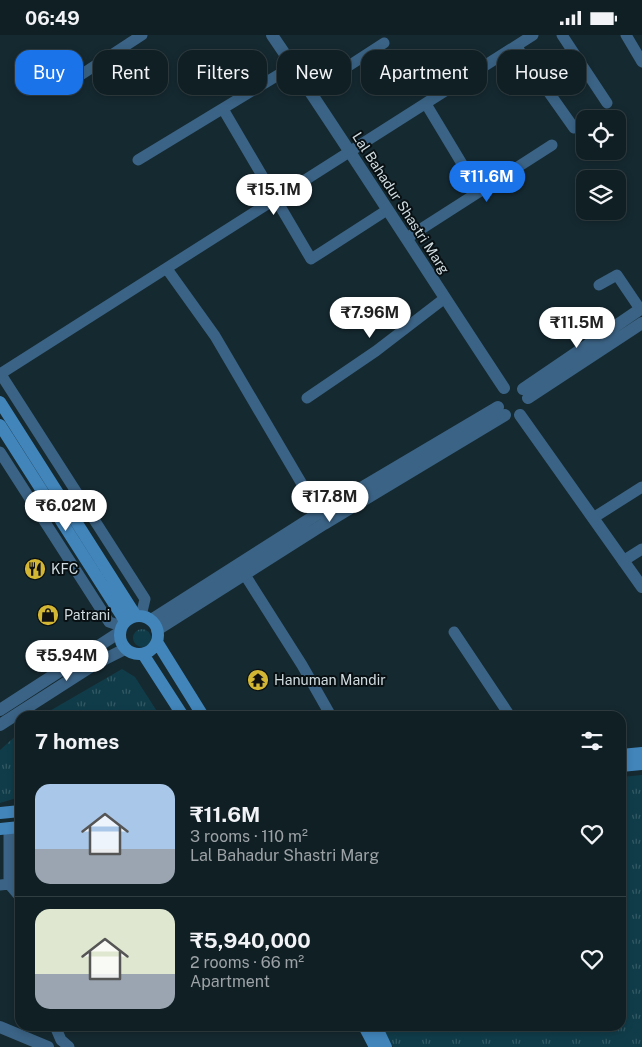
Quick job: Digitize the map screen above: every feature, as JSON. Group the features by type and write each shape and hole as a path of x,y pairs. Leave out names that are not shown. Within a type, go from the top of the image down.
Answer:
{"main road":[{"path":"0,402 138,625 149,651 143,654 130,653 121,643 138,625"},
{"path":"0,425 199,711"},
{"path":"143,654 179,711"},
{"path":"626,755 642,753"},
{"path":"626,766 642,764"},
{"path":"0,813 15,812"},
{"path":"367,1031 375,1047"},
{"path":"378,1031 386,1047"}],"street":[{"path":"83,73 142,35"},
{"name":"Lal Bahadur Shastri Marg","path":"272,35 282,50"},
{"path":"138,625 145,599 0,373 167,269 533,35"},
{"path":"562,35 607,103"},
{"path":"626,35 642,62"},
{"path":"351,64 384,43"},
{"path":"516,46 574,128"},
{"path":"138,160 277,76"},
{"name":"Lal Bahadur Shastri Marg","path":"313,95 504,388"},
{"path":"426,104 479,192"},
{"path":"222,109 311,259 387,210"},
{"path":"407,238 552,145"},
{"path":"167,269 214,336 319,513"},
{"path":"526,394 641,308 617,275 599,285"},
{"path":"307,398 376,351 445,298"},
{"path":"526,394 642,323"},
{"path":"514,385 526,394 527,408 520,415 510,417 501,411 498,396 504,388 514,385"},
{"path":"0,710 319,513 501,411"},
{"path":"0,452 109,622 138,625 244,575 501,411"},
{"path":"520,415 642,587"},
{"path":"593,519 642,488"},
{"path":"623,561 642,549"},
{"path":"244,575 302,665 328,711"},
{"path":"454,632 507,711"},
{"path":"22,711 95,664 125,649"},
{"path":"0,725 15,715"},
{"path":"10,828 5,885 15,893"},
{"path":"0,1027 48,1047"},
{"path":"58,1031 62,1040 69,1047"}],"green space":[{"path":"142,629 148,632 151,638 148,644 142,647 136,644 133,638 136,632"},
{"path":"122,669 135,677 157,711 50,711"},
{"path":"15,736 15,798 0,803 0,750"},
{"path":"642,775 642,1047 393,1047 385,1031 626,1031 626,777"}],"place":[{"name":"KFC","path":"35,569"},
{"name":"Patrani","path":"48,615"},
{"name":"Hanuman Mandir","path":"258,680"}]}
